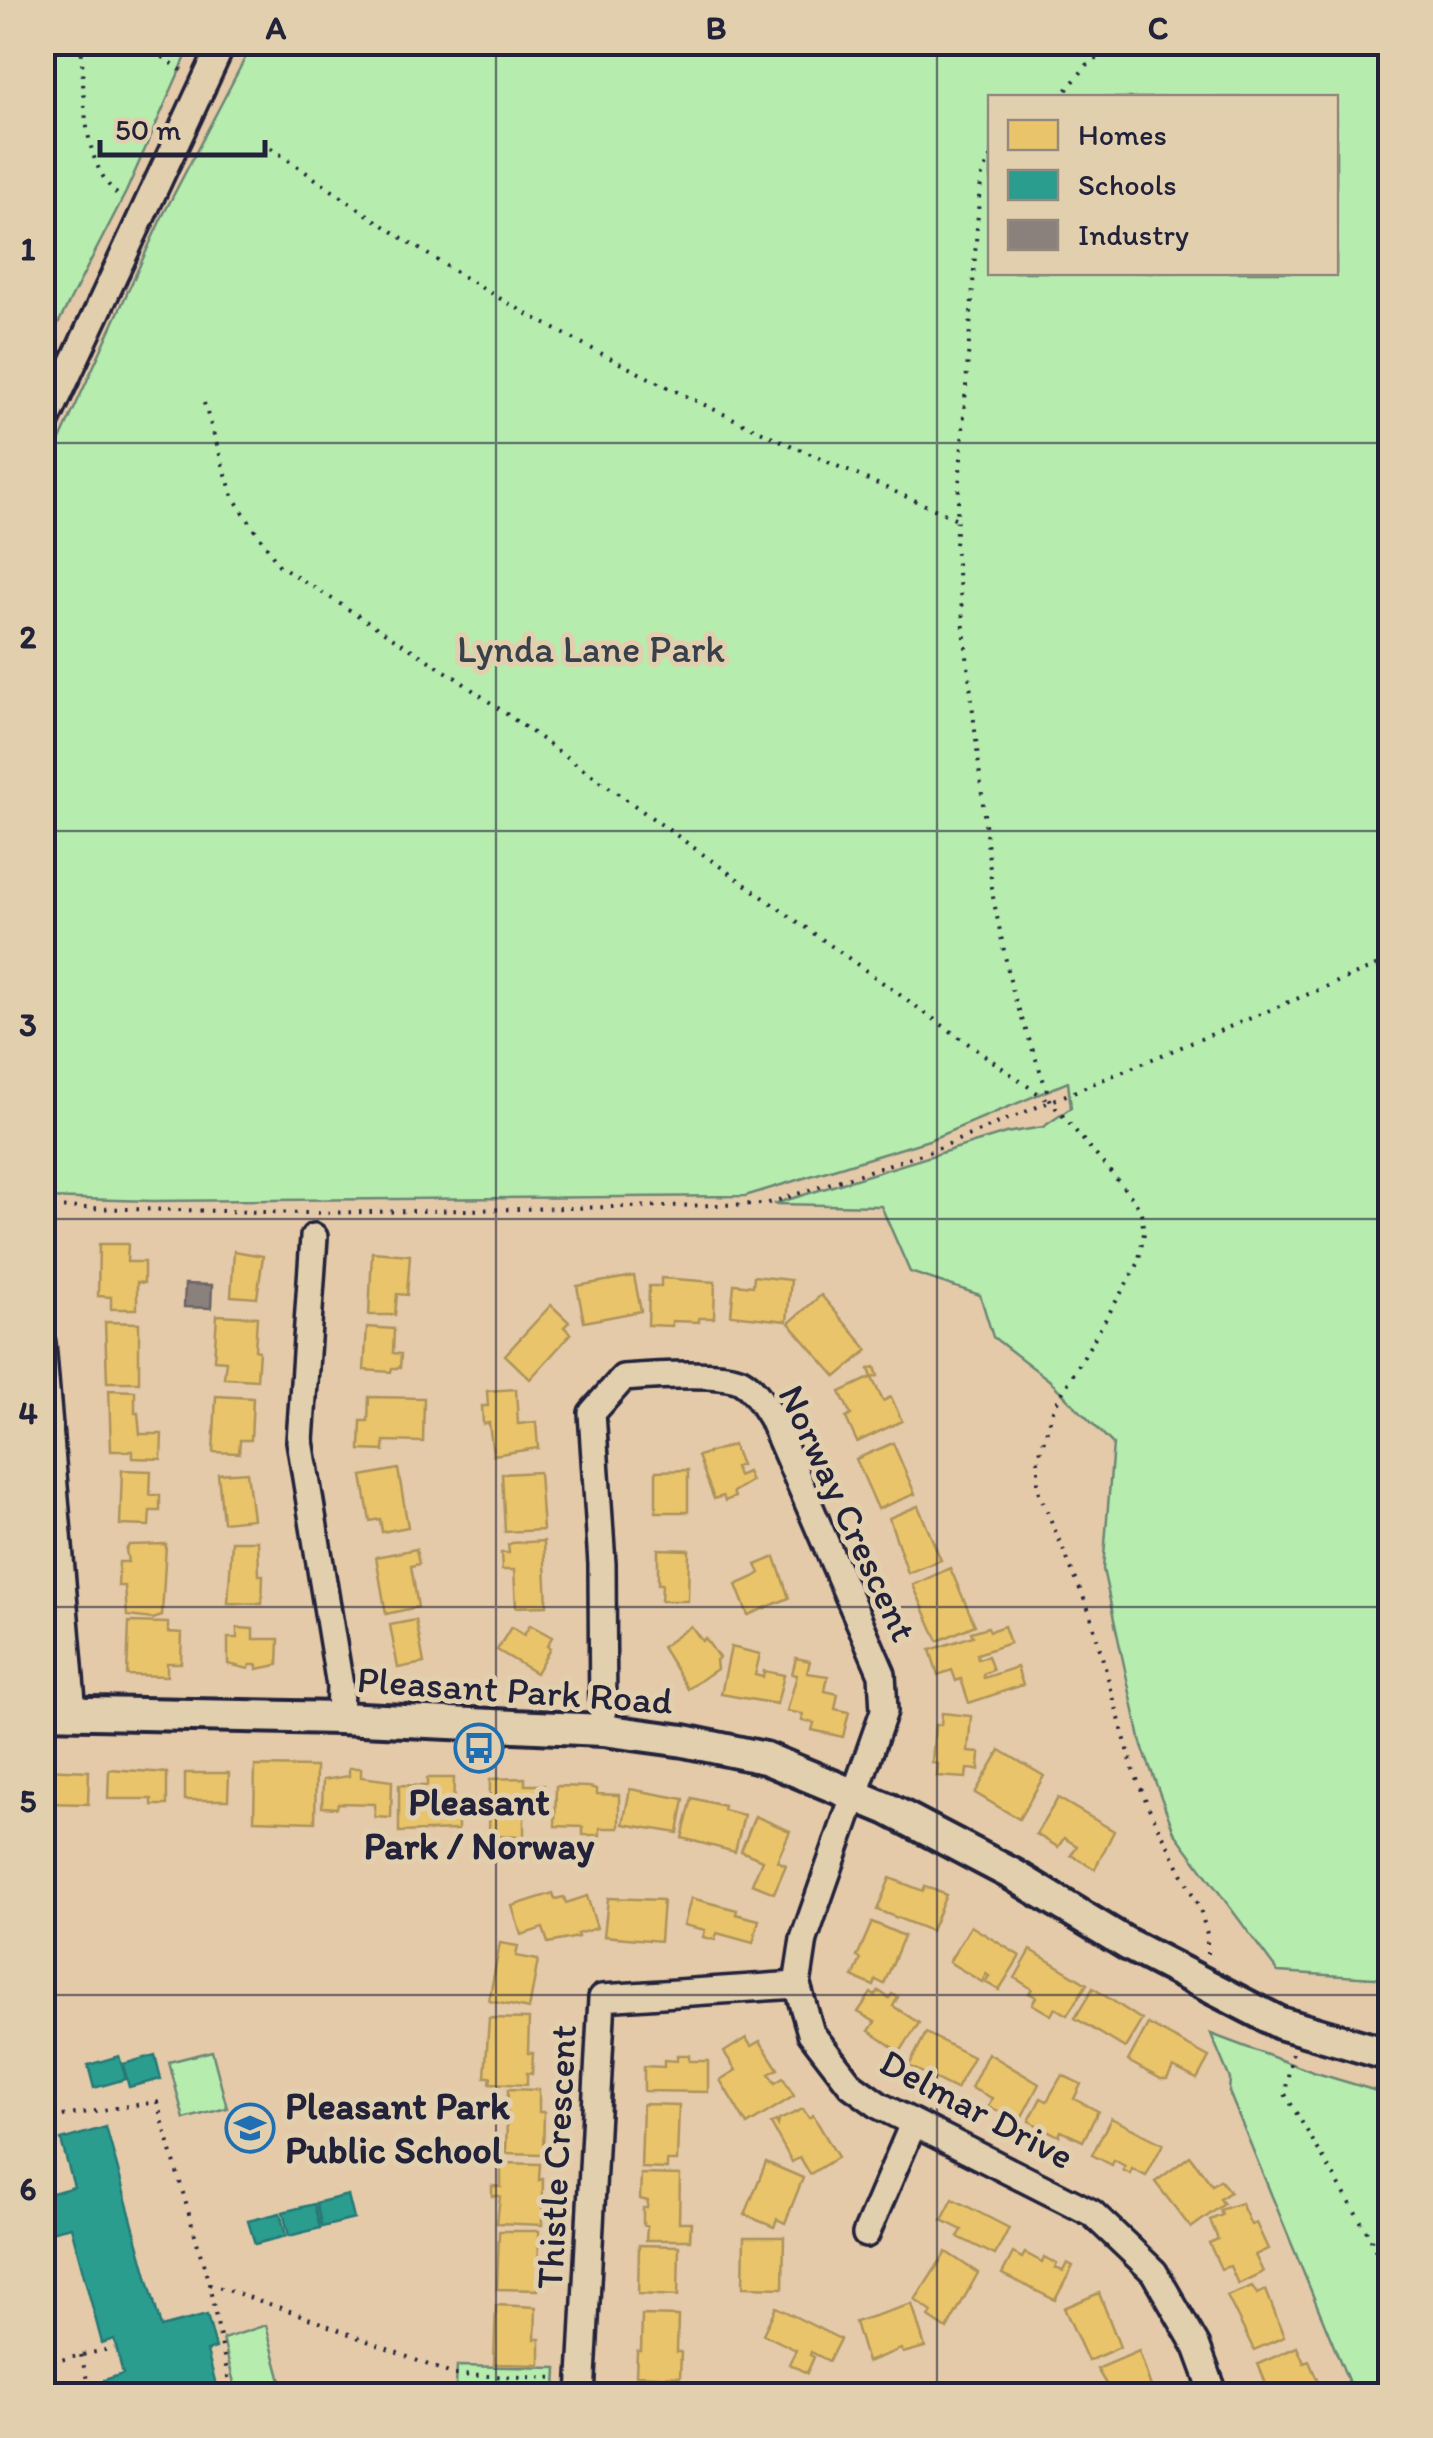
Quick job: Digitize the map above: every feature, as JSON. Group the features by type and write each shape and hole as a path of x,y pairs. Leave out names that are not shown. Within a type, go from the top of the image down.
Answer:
{"street":[{"path":"42,430 223,42"},
{"path":"314,1237 300,1440 340,1686 339,1718"},
{"path":"42,1342 58,1712"},
{"name":"Norway Crescent","path":"603,1730 602,1564 592,1413 623,1378 677,1375 739,1380 757,1396 771,1417 882,1674 884,1711 856,1797"},
{"name":"Pleasant Park Road","path":"58,1712 339,1718 603,1730 765,1758 888,1809 1012,1874 1075,1915 1198,1983 1280,2023 1390,2056"},
{"name":"Delmar Drive","path":"856,1797 804,1939 797,1985 811,2033 851,2085 880,2106 1092,2213 1154,2272 1197,2347 1215,2396"},
{"name":"Thistle Crescent","path":"581,2387 602,1998 797,1985"},
{"path":"866,2234 914,2124"}],"path":[{"path":"81,42 94,158 116,194 144,213"},
{"path":"148,42 165,59 203,82"},
{"path":"1063,95 1087,66 1124,42"},
{"path":"271,148 366,214 543,323 740,425 957,519"},
{"path":"988,161 979,198 956,559 993,898 1012,990 1050,1102"},
{"path":"204,403 234,497 279,565 456,678 1050,1102 1134,1200 1141,1212 1144,1240 1138,1264 1054,1407 1038,1459 1038,1490 1086,1602 1138,1782 1200,1909 1206,1934 1206,1960"},
{"path":"42,1207 320,1213 766,1204 934,1150 1390,960"},
{"path":"1300,2029 1287,2068 1285,2094 1370,2235 1390,2284"},
{"path":"42,2119 157,2102 210,2284 232,2396"},
{"path":"210,2284 454,2375 581,2387"},
{"path":"42,2364 114,2348"},
{"path":"81,2355 91,2396"}],"green space":[{"path":"43,42 192,43 126,192 43,353"},
{"name":"Lynda Lane Park","path":"253,43 1390,43 1390,1979 1278,1972 1174,1832 1141,1743 1103,1569 1113,1444 1049,1380 993,1337 980,1295 910,1272 881,1206 774,1204 1006,1133 1043,1127 1071,1108 1068,1082 929,1140 745,1196 153,1201 43,1198 43,477 161,219"},
{"path":"1211,2034 1313,2072 1390,2095 1390,2395 1354,2395 1229,2092 1230,2079"},
{"path":"212,2051 227,2108 184,2119 169,2062"},
{"path":"266,2325 282,2385 237,2395 223,2339"},
{"path":"457,2366 557,2368 556,2388 456,2386"}],"building: Homes":[{"path":"99,1244 128,1244 127,1262 144,1262 144,1283 137,1282 137,1309 111,1309 111,1297 98,1296"},
{"path":"234,1251 263,1256 257,1298 231,1296"},
{"path":"372,1252 410,1255 407,1295 397,1294 395,1315 369,1315"},
{"path":"634,1276 641,1311 584,1322 577,1286"},
{"path":"754,1276 791,1280 787,1321 731,1315 734,1284 753,1286"},
{"path":"661,1278 715,1282 714,1318 672,1321 672,1326 648,1325 649,1286 661,1286"},
{"path":"821,1295 868,1350 836,1377 789,1323"},
{"path":"551,1305 569,1322 564,1327 571,1334 530,1379 505,1355"},
{"path":"217,1315 257,1317 257,1380 224,1378 226,1361 214,1360"},
{"path":"105,1322 139,1323 139,1382 107,1382"},
{"path":"367,1327 394,1329 393,1353 401,1354 400,1368 392,1368 391,1372 364,1370"},
{"path":"875,1367 878,1376 872,1378 883,1401 891,1397 902,1421 857,1442 846,1418 851,1415 840,1392 872,1377 869,1369"},
{"path":"516,1389 518,1424 536,1422 538,1448 493,1455 489,1423 483,1424 482,1406 488,1406 487,1391"},
{"path":"109,1390 135,1391 140,1434 162,1434 161,1459 133,1458 133,1451 111,1451"},
{"path":"216,1396 253,1398 251,1440 240,1440 239,1453 213,1452"},
{"path":"369,1397 424,1398 423,1442 384,1441 384,1451 360,1450 361,1421 368,1421"},
{"path":"893,1443 915,1494 878,1509 856,1459"},
{"path":"733,1445 741,1465 735,1467 738,1476 747,1472 751,1481 733,1492 735,1497 725,1501 723,1496 714,1499 698,1456"},
{"path":"398,1469 408,1527 382,1532 380,1519 370,1521 362,1476"},
{"path":"122,1470 151,1471 150,1495 160,1495 160,1511 150,1511 149,1526 120,1525"},
{"path":"688,1470 688,1512 656,1512 656,1471"},
{"path":"247,1472 253,1519 223,1522 218,1474"},
{"path":"539,1472 543,1530 505,1532 502,1474"},
{"path":"918,1506 941,1560 908,1573 889,1518"},
{"path":"232,1541 258,1541 262,1604 228,1603"},
{"path":"544,1541 547,1606 516,1607 514,1570 502,1570 501,1553 509,1553 508,1545 512,1543"},
{"path":"166,1544 162,1616 127,1616 125,1586 118,1586 119,1562 128,1562 129,1545"},
{"path":"416,1549 419,1564 411,1566 418,1607 386,1614 376,1557"},
{"path":"658,1549 689,1550 688,1601 661,1601"},
{"path":"775,1557 789,1598 748,1615 736,1585 760,1573 756,1565"},
{"path":"950,1568 975,1625 938,1641 913,1585"},
{"path":"416,1620 424,1663 398,1668 390,1625"},
{"path":"129,1622 168,1623 168,1632 182,1633 181,1663 167,1663 167,1676 127,1675"},
{"path":"530,1625 552,1637 536,1673 497,1650 511,1627 524,1635"},
{"path":"691,1626 719,1658 717,1669 688,1689 662,1647"},
{"path":"1004,1626 1010,1643 977,1654 978,1659 988,1656 993,1670 983,1674 984,1678 1017,1667 1023,1685 969,1703 961,1679 956,1681 952,1670 938,1675 930,1650 973,1636 971,1632"},
{"path":"237,1628 253,1629 253,1639 279,1639 278,1665 257,1669 257,1665 250,1665 249,1669 228,1664 228,1638 237,1638"},
{"path":"731,1647 760,1654 755,1675 763,1677 764,1671 784,1675 777,1704 721,1694"},
{"path":"796,1658 810,1661 807,1673 828,1676 825,1691 838,1694 835,1709 849,1712 843,1737 812,1730 814,1723 802,1721 803,1714 787,1711 797,1675 792,1674"},
{"path":"942,1713 971,1716 968,1752 980,1753 979,1770 967,1769 966,1778 937,1776 938,1764 932,1763 935,1725 941,1725"},
{"path":"1000,1750 1044,1776 1019,1819 975,1793"},
{"path":"255,1766 316,1767 315,1822 254,1820"},
{"path":"349,1768 361,1768 361,1777 392,1781 391,1818 375,1817 375,1804 338,1803 337,1808 322,1807 323,1780 349,1776"},
{"path":"42,1769 89,1771 88,1804 42,1803"},
{"path":"109,1769 167,1773 167,1805 152,1805 152,1799 108,1799"},
{"path":"185,1773 229,1773 228,1800 185,1800"},
{"path":"427,1778 454,1778 453,1810 458,1810 458,1830 399,1832 399,1785 427,1786"},
{"path":"525,1778 525,1785 544,1785 543,1811 524,1811 524,1837 489,1836 490,1779"},
{"path":"556,1786 589,1787 597,1789 597,1794 619,1795 619,1828 600,1828 600,1835 583,1835 583,1827 555,1826"},
{"path":"630,1789 684,1799 678,1833 623,1824"},
{"path":"692,1798 744,1815 735,1852 682,1838"},
{"path":"1058,1798 1114,1831 1095,1869 1071,1855 1077,1846 1064,1838 1058,1847 1036,1834"},
{"path":"755,1816 790,1831 777,1861 786,1865 774,1893 752,1884 762,1860 741,1851"},
{"path":"890,1878 946,1895 931,1931 877,1910"},
{"path":"553,1893 555,1899 564,1897 566,1903 587,1896 597,1928 577,1934 578,1937 548,1943 543,1928 521,1935 512,1906"},
{"path":"608,1898 663,1900 660,1941 604,1936"},
{"path":"691,1898 759,1920 753,1943 717,1933 715,1940 703,1937 705,1930 684,1925"},
{"path":"872,1922 904,1936 884,1984 876,1980 874,1986 853,1977"},
{"path":"971,1926 1020,1956 999,1990 985,1982 989,1976 986,1974 982,1982 949,1962"},
{"path":"500,1943 518,1946 516,1956 538,1960 529,2009 489,2001"},
{"path":"1031,1950 1087,1984 1067,2015 1055,2008 1051,2015 1032,2004 1036,1997 1029,1993 1032,1989 1015,1978"},
{"path":"1093,1988 1142,2020 1125,2048 1075,2018"},
{"path":"879,1991 889,1998 892,1994 898,1997 893,2006 919,2023 900,2052 869,2031 875,2022 858,2012 871,1993 875,1996"},
{"path":"489,2018 529,2019 528,2053 533,2053 527,2085 490,2083 491,2077 485,2077"},
{"path":"1148,2024 1209,2057 1197,2079 1173,2067 1167,2079 1161,2079 1128,2061"},
{"path":"926,2033 973,2057 956,2089 909,2066"},
{"path":"746,2038 751,2046 760,2041 778,2069 769,2074 775,2083 783,2078 794,2096 747,2125 720,2080 736,2070 724,2052"},
{"path":"988,2053 1039,2084 1019,2122 988,2106 992,2098 971,2088"},
{"path":"677,2055 689,2055 689,2061 708,2061 708,2092 644,2091 644,2066 664,2067 664,2060 677,2061"},
{"path":"1062,2075 1081,2084 1074,2099 1098,2111 1083,2141 1061,2131 1059,2136 1029,2121 1041,2098 1047,2101"},
{"path":"508,2089 539,2090 539,2112 544,2112 543,2154 506,2153"},
{"path":"643,2104 679,2105 677,2161 667,2161 667,2169 641,2168"},
{"path":"803,2109 809,2118 813,2115 838,2157 810,2174 800,2157 792,2162 771,2124 776,2121 778,2125 779,2120"},
{"path":"1111,2118 1163,2144 1146,2176 1132,2169 1130,2174 1114,2160 1112,2165 1092,2155"},
{"path":"1190,2156 1212,2185 1220,2180 1230,2192 1220,2199 1224,2204 1191,2228 1155,2182"},
{"path":"766,2162 803,2178 785,2223 777,2219 774,2227 745,2215"},
{"path":"501,2163 540,2164 542,2225 497,2223 500,2196 492,2196 492,2186 501,2187"},
{"path":"641,2174 680,2175 679,2222 691,2222 690,2240 646,2240 643,2208 647,2208 648,2201 640,2199"},
{"path":"953,2199 1009,2228 995,2255 958,2237 962,2230 942,2220"},
{"path":"1241,2203 1268,2249 1255,2255 1263,2272 1238,2284 1230,2266 1221,2269 1209,2243 1218,2239 1210,2220 1222,2215 1220,2210"},
{"path":"499,2231 539,2231 538,2290 497,2289"},
{"path":"744,2237 784,2237 783,2288 743,2287"},
{"path":"639,2245 679,2246 678,2296 638,2294"},
{"path":"946,2252 978,2273 947,2329 929,2317 932,2312 915,2300"},
{"path":"1013,2253 1022,2258 1025,2253 1042,2262 1044,2257 1063,2271 1067,2263 1073,2266 1055,2300 1002,2274"},
{"path":"1252,2286 1257,2294 1266,2290 1284,2337 1254,2350 1227,2296"},
{"path":"1099,2293 1120,2347 1088,2361 1064,2308"},
{"path":"912,2304 925,2347 903,2353 901,2349 867,2362 855,2322"},
{"path":"496,2305 536,2307 535,2339 540,2339 540,2365 494,2364"},
{"path":"776,2307 840,2339 829,2361 811,2352 814,2357 807,2373 789,2364 796,2350 763,2334"},
{"path":"642,2315 678,2316 680,2377 636,2375"},
{"path":"1297,2347 1304,2363 1309,2361 1323,2394 1271,2396 1258,2364"},
{"path":"1139,2351 1154,2396 1113,2396 1097,2369"}],"building: Schools":[{"path":"155,2055 161,2079 129,2087 123,2064"},
{"path":"119,2056 126,2079 94,2088 88,2065"},
{"path":"106,2127 161,2327 207,2315 216,2348 207,2351 219,2396 108,2396 104,2380 123,2374 114,2339 102,2343 71,2227 42,2234 42,2196 74,2187 61,2140"},
{"path":"348,2195 354,2219 322,2227 316,2203"},
{"path":"314,2204 320,2228 289,2236 283,2212"},
{"path":"280,2213 286,2236 255,2244 248,2221"}],"building: Industry":[{"path":"185,1284 212,1285 211,1308 184,1307"}],"place":[{"name":"Pleasant Park / Norway","path":"479,1748"},
{"name":"Pleasant Park Public School","path":"250,2128"}]}
